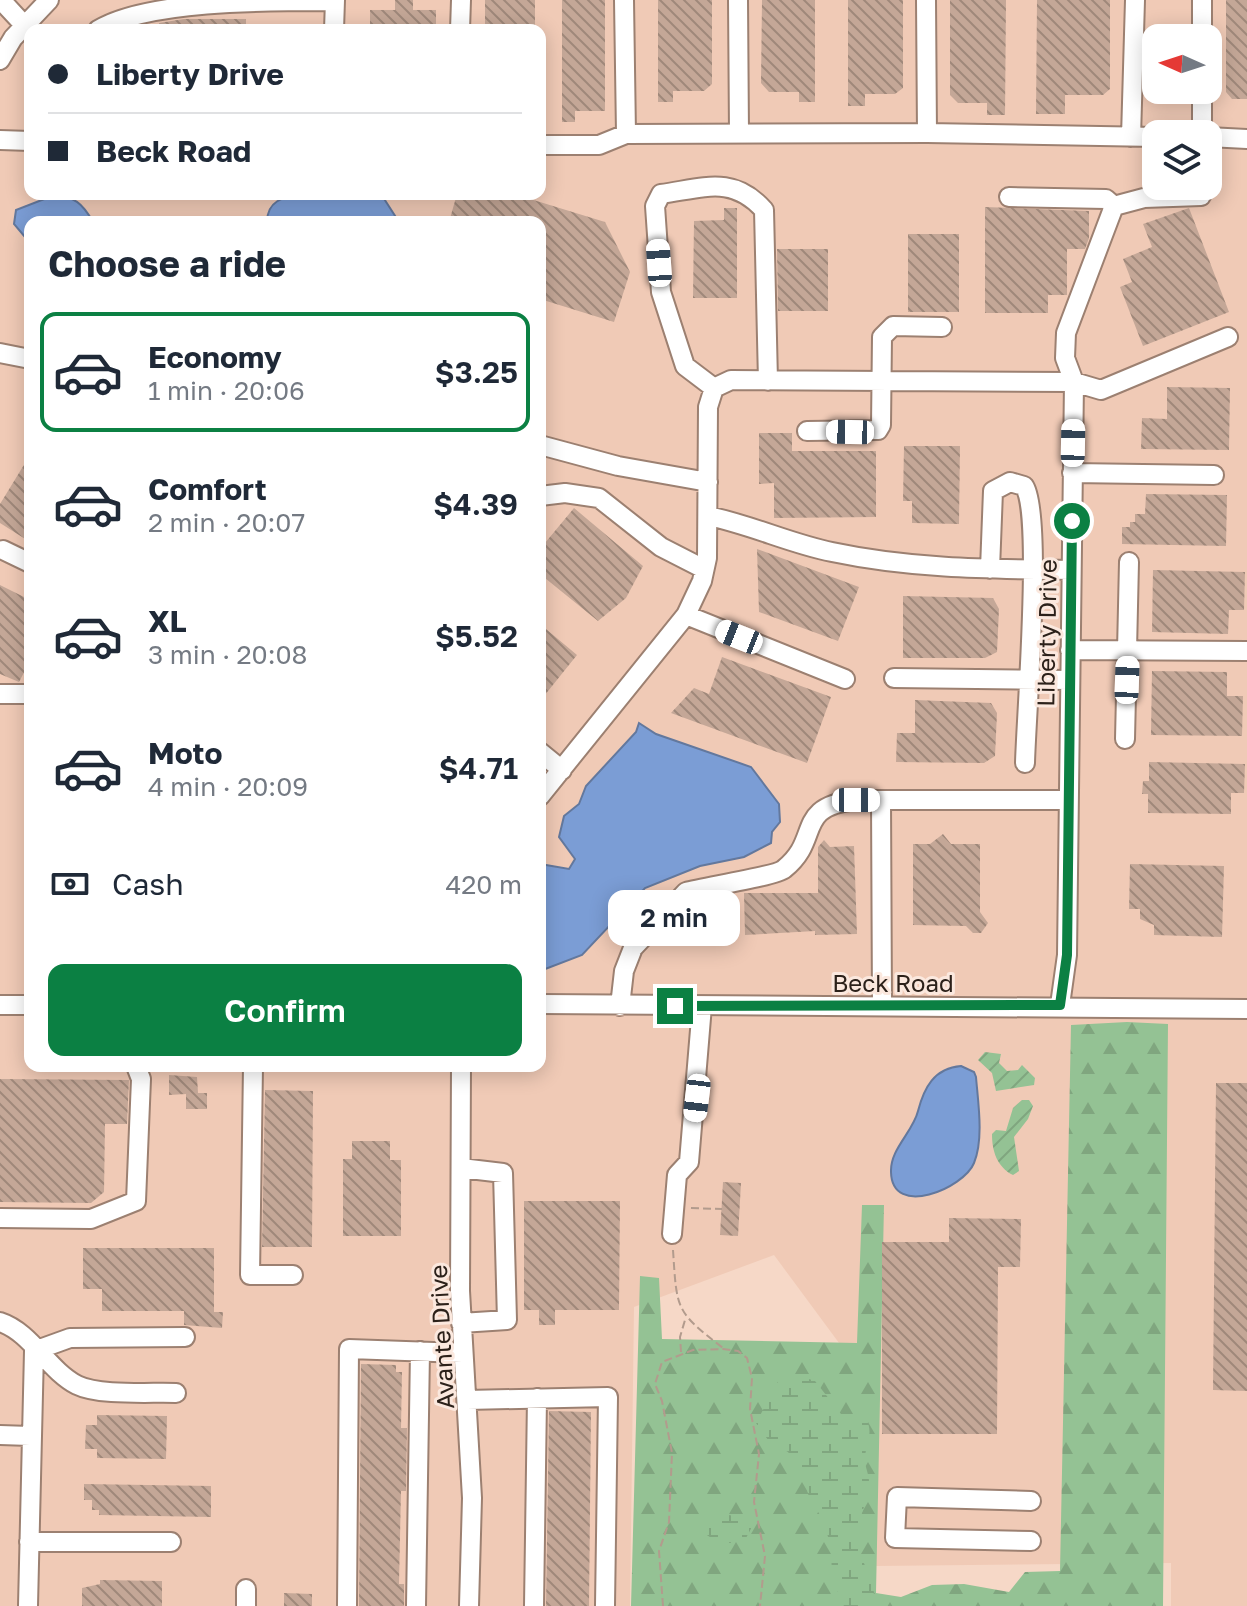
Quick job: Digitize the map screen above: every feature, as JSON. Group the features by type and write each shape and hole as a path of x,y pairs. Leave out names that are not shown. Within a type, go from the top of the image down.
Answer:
{"street":[{"path":"1,0 24,25"},
{"path":"27,24 49,0"},
{"path":"105,24 157,3 335,0 334,24"},
{"path":"460,24 461,0"},
{"path":"624,0 626,134"},
{"path":"738,0 739,133"},
{"path":"926,0 927,133"},
{"path":"1131,137 1135,0"},
{"path":"1202,0 1202,24"},
{"path":"0,60 24,27"},
{"path":"546,145 599,145 626,134 927,133 1142,137"},
{"path":"1222,138 1247,139"},
{"path":"0,140 24,141"},
{"path":"714,388 685,366 661,292 655,206 661,194 737,187 750,194 764,210 768,381"},
{"path":"1009,197 1106,199 1114,206 1142,199"},
{"name":"Liberty Drive","path":"1060,1005 1067,955 1074,382 1065,358 1066,333 1114,206"},
{"path":"807,431 878,430 882,337 886,329 893,326 942,327"},
{"path":"546,789 686,615 704,569 708,516 708,407 714,388 731,380 1074,382 1101,390 1228,337"},
{"path":"0,353 24,358"},
{"path":"546,447 618,466 708,482"},
{"path":"1072,473 1214,475"},
{"path":"990,569 993,491 1010,482 1024,486 1029,493 1031,569 1025,763"},
{"path":"546,495 565,493 599,498 661,547 704,569"},
{"path":"708,516 757,527 827,551 902,565 1071,570"},
{"path":"3,550 24,560"},
{"path":"1125,739 1129,562"},
{"path":"686,615 845,679"},
{"path":"1070,650 1247,651"},
{"path":"894,678 1070,680"},
{"path":"0,694 24,694"},
{"path":"546,757 562,770"},
{"path":"620,1006 624,971 633,948 686,892 783,871 801,847 815,815 826,806 881,800 1068,800"},
{"path":"881,800 882,1006"},
{"name":"Beck Road","path":"546,1004 1060,1005 1247,1009"},
{"path":"0,1005 24,1005"},
{"path":"672,1234 677,1175 689,1162 702,1006"},
{"path":"0,1218 91,1219 136,1201 141,1079 138,1072"},
{"path":"253,1072 250,1275 293,1275"},
{"name":"Avante Drive","path":"461,1072 461,1323 472,1498 469,1606"},
{"path":"461,1168 503,1173 507,1320 461,1323"},
{"path":"0,1322 21,1334 34,1351 78,1386 176,1393"},
{"path":"34,1351 70,1338 185,1337"},
{"path":"347,1606 349,1349 462,1353"},
{"path":"28,1606 34,1351"},
{"path":"416,1606 420,1351"},
{"path":"467,1400 608,1397 605,1606"},
{"path":"534,1606 537,1398"},
{"path":"0,1435 30,1436"},
{"path":"1031,1501 897,1497 895,1538 1031,1541"},
{"path":"29,1542 171,1542"}],"path":[{"path":"674,1205 722,1209"},
{"path":"672,1234 676,1293 685,1319 723,1349"},
{"path":"681,1354 680,1337 685,1319"},
{"path":"663,1606 659,1551 669,1522 672,1453 662,1401 655,1384 662,1362 681,1354 723,1349 738,1351 747,1358 752,1378 750,1409 759,1454 754,1502 765,1556 760,1606"}],"shaded area":[{"path":"0,0 1247,0 1247,1606 1171,1606 1171,1563 874,1566 876,1393 774,1255 634,1307 630,1606 0,1606"}],"green space":[{"path":"1127,1022 1168,1024 1163,1606 631,1606 640,1276 659,1278 662,1339 857,1343 862,1205 884,1205 876,1593 901,1597 932,1585 964,1584 1009,1592 1025,1572 1060,1571 1071,1025"},
{"path":"985,1052 1001,1054 999,1063 1007,1071 1018,1070 1022,1065 1035,1078 1034,1085 996,1091 992,1073 978,1060"},
{"path":"1022,1100 1029,1100 1033,1106 1028,1119 1014,1137 1019,1171 1013,1175 996,1158 992,1134 996,1130 1006,1131 1013,1108"},
{"path":"787,1372 815,1381 841,1414 865,1416 868,1422 865,1460 869,1488 857,1536 873,1589 874,1606 844,1606 832,1578 831,1547 823,1520 809,1497 802,1472 788,1452 768,1440 756,1423 781,1376"},
{"path":"709,1515 740,1517 753,1525 746,1538 722,1542 700,1529"}],"water":[{"path":"42,200 73,200 89,216 24,216 24,236 14,224 16,210"},
{"path":"280,200 385,200 395,216 268,216 273,205"},
{"path":"639,723 656,734 751,767 779,804 780,822 772,832 771,843 744,857 700,866 645,888 582,955 546,969 546,865 569,869 575,859 559,837 564,816 579,804 586,786 636,732"},
{"path":"961,1066 974,1072 976,1077 980,1132 974,1163 957,1182 944,1189 915,1196 903,1194 894,1186 891,1172 894,1156 932,1081 944,1071"}],"building":[{"path":"395,0 413,0 413,10 436,10 436,24 370,24 370,10 395,10"},
{"path":"485,0 535,0 535,24 485,24"},
{"path":"562,0 605,0 605,111 575,111 575,122 562,122"},
{"path":"658,0 712,0 712,84 704,91 673,91 673,102 658,102"},
{"path":"762,0 815,0 815,102 799,102 799,92 769,92 761,83"},
{"path":"848,0 903,0 903,88 895,94 865,94 865,106 848,106"},
{"path":"950,0 1006,0 1005,115 987,115 987,103 958,103 950,95"},
{"path":"1037,0 1110,0 1110,89 1103,95 1065,95 1065,114 1036,114"},
{"path":"1226,0 1247,0 1247,99 1232,99 1226,92"},
{"path":"184,19 246,19 246,24 159,23"},
{"path":"455,200 534,200 605,222 630,272 614,322 546,301 546,216 451,216"},
{"path":"985,207 1089,211 1089,238 1085,249 1067,249 1067,295 1048,295 1048,313 985,313"},
{"path":"724,208 737,208 737,298 693,298 694,221 724,220"},
{"path":"1189,208 1229,312 1143,346 1120,287 1132,282 1123,259 1152,247 1143,224"},
{"path":"908,234 959,234 959,312 908,312"},
{"path":"777,249 828,249 828,311 778,311"},
{"path":"1167,387 1230,388 1229,450 1141,449 1142,418 1167,419"},
{"path":"759,433 792,433 792,451 876,451 876,517 774,518 774,483 759,484"},
{"path":"904,446 960,446 959,524 912,523 912,501 903,501"},
{"path":"24,465 24,538 0,523 0,504"},
{"path":"1146,494 1227,495 1226,546 1122,544 1122,527 1130,527 1130,522 1135,522 1135,514 1145,514"},
{"path":"574,508 643,566 626,598 598,621 546,579 546,542"},
{"path":"757,549 859,587 838,641 759,612"},
{"path":"1153,570 1245,572 1244,610 1229,610 1228,634 1152,632"},
{"path":"0,585 24,597 24,672 19,682 0,674"},
{"path":"903,596 993,598 999,609 997,652 985,658 903,658"},
{"path":"546,629 577,655 546,694"},
{"path":"722,657 831,697 807,763 671,713 694,688 709,694"},
{"path":"1152,671 1227,672 1227,696 1243,696 1242,736 1151,735"},
{"path":"915,700 991,703 997,713 995,756 984,763 896,762 897,733 915,733"},
{"path":"1149,762 1245,764 1244,793 1231,793 1231,814 1148,813 1148,794 1142,794 1143,781 1149,781"},
{"path":"943,834 951,844 980,844 980,912 988,923 981,933 973,933 966,926 913,925 913,844 930,844"},
{"path":"824,840 830,847 854,846 857,934 815,935 815,931 745,935 744,893 818,893 818,847"},
{"path":"1130,864 1224,866 1222,937 1154,935 1154,925 1140,919 1140,909 1129,909"},
{"path":"169,1075 197,1077 198,1093 207,1093 207,1109 186,1109 186,1094 169,1095"},
{"path":"0,1079 129,1080 127,1124 105,1124 104,1192 91,1203 0,1202"},
{"path":"1216,1083 1247,1083 1247,1391 1213,1390"},
{"path":"265,1090 313,1091 312,1247 262,1247"},
{"path":"352,1141 390,1141 390,1160 401,1160 401,1236 343,1236 343,1159 352,1159"},
{"path":"723,1182 741,1183 738,1236 720,1235"},
{"path":"524,1201 620,1201 619,1310 555,1310 555,1325 539,1325 539,1310 524,1310"},
{"path":"949,1218 1021,1219 1020,1267 998,1267 997,1434 882,1434 882,1242 949,1242"},
{"path":"83,1248 214,1248 214,1312 223,1312 222,1328 184,1325 184,1311 102,1311 102,1289 83,1289"},
{"path":"361,1364 396,1365 396,1372 402,1372 401,1428 407,1428 406,1491 401,1491 399,1584 404,1584 404,1606 359,1606"},
{"path":"549,1411 591,1412 589,1606 546,1606"},
{"path":"97,1415 167,1416 166,1459 97,1458 97,1449 85,1449 86,1425 97,1425"},
{"path":"84,1484 211,1486 211,1517 99,1515 99,1510 92,1510 92,1500 84,1500"},
{"path":"100,1580 162,1581 162,1606 82,1606 82,1588 100,1584"},
{"path":"284,1593 312,1594 312,1606 284,1606"}],"route":[{"path":"675,1006 1060,1005 1067,955 1072,521"}]}
